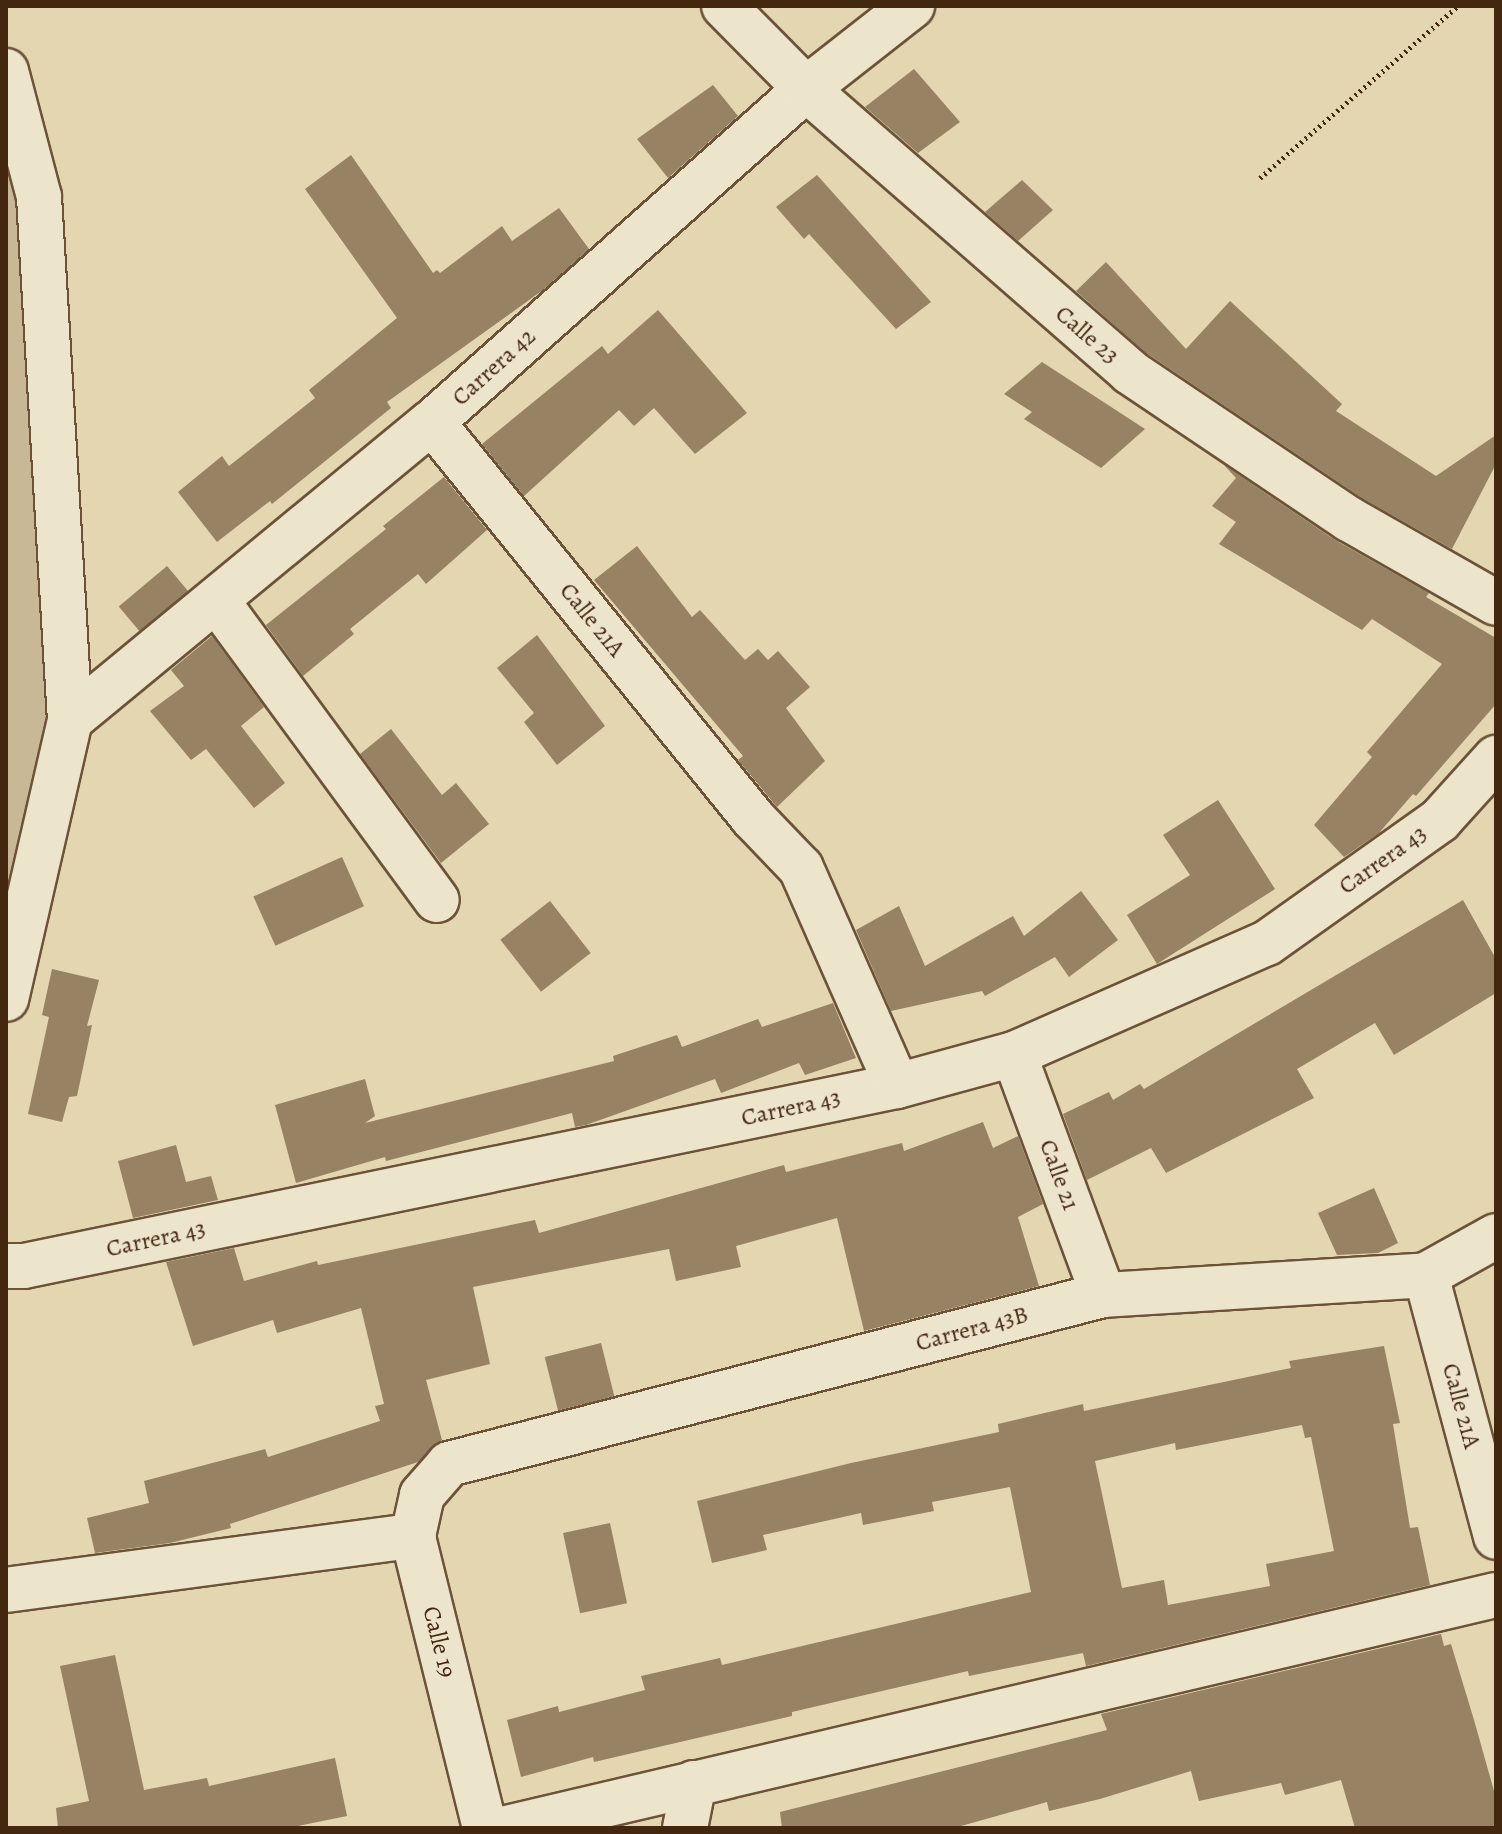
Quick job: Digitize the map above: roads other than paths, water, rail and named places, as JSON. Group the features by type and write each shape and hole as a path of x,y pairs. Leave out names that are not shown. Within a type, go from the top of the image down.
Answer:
{"street":[{"name":"Calle 23","path":"724,6 806,89 1130,372 1349,519 1496,603"},
{"name":"Carrera 42","path":"70,720 432,422 806,89 912,6"},
{"path":"6,71 39,197 70,720 6,999"},
{"name":"Calle 21A","path":"432,422 753,818 801,868 897,1086"},
{"path":"217,601 437,900"},
{"name":"Carrera 43","path":"6,1266 24,1266 897,1086 1014,1054 1267,943 1440,820 1496,758"},
{"name":"Calle 21","path":"1014,1054 1103,1295"},
{"name":"Carrera 43B","path":"449,1464 1103,1295 1426,1275 1496,1236"},
{"name":"Calle 21A","path":"1426,1275 1496,1537"},
{"name":"Calle 19","path":"449,1464 422,1495 413,1536 485,1828"},
{"path":"6,1590 413,1536"},
{"path":"507,1828 1496,1595"},
{"path":"685,1828 694,1783"}]}
